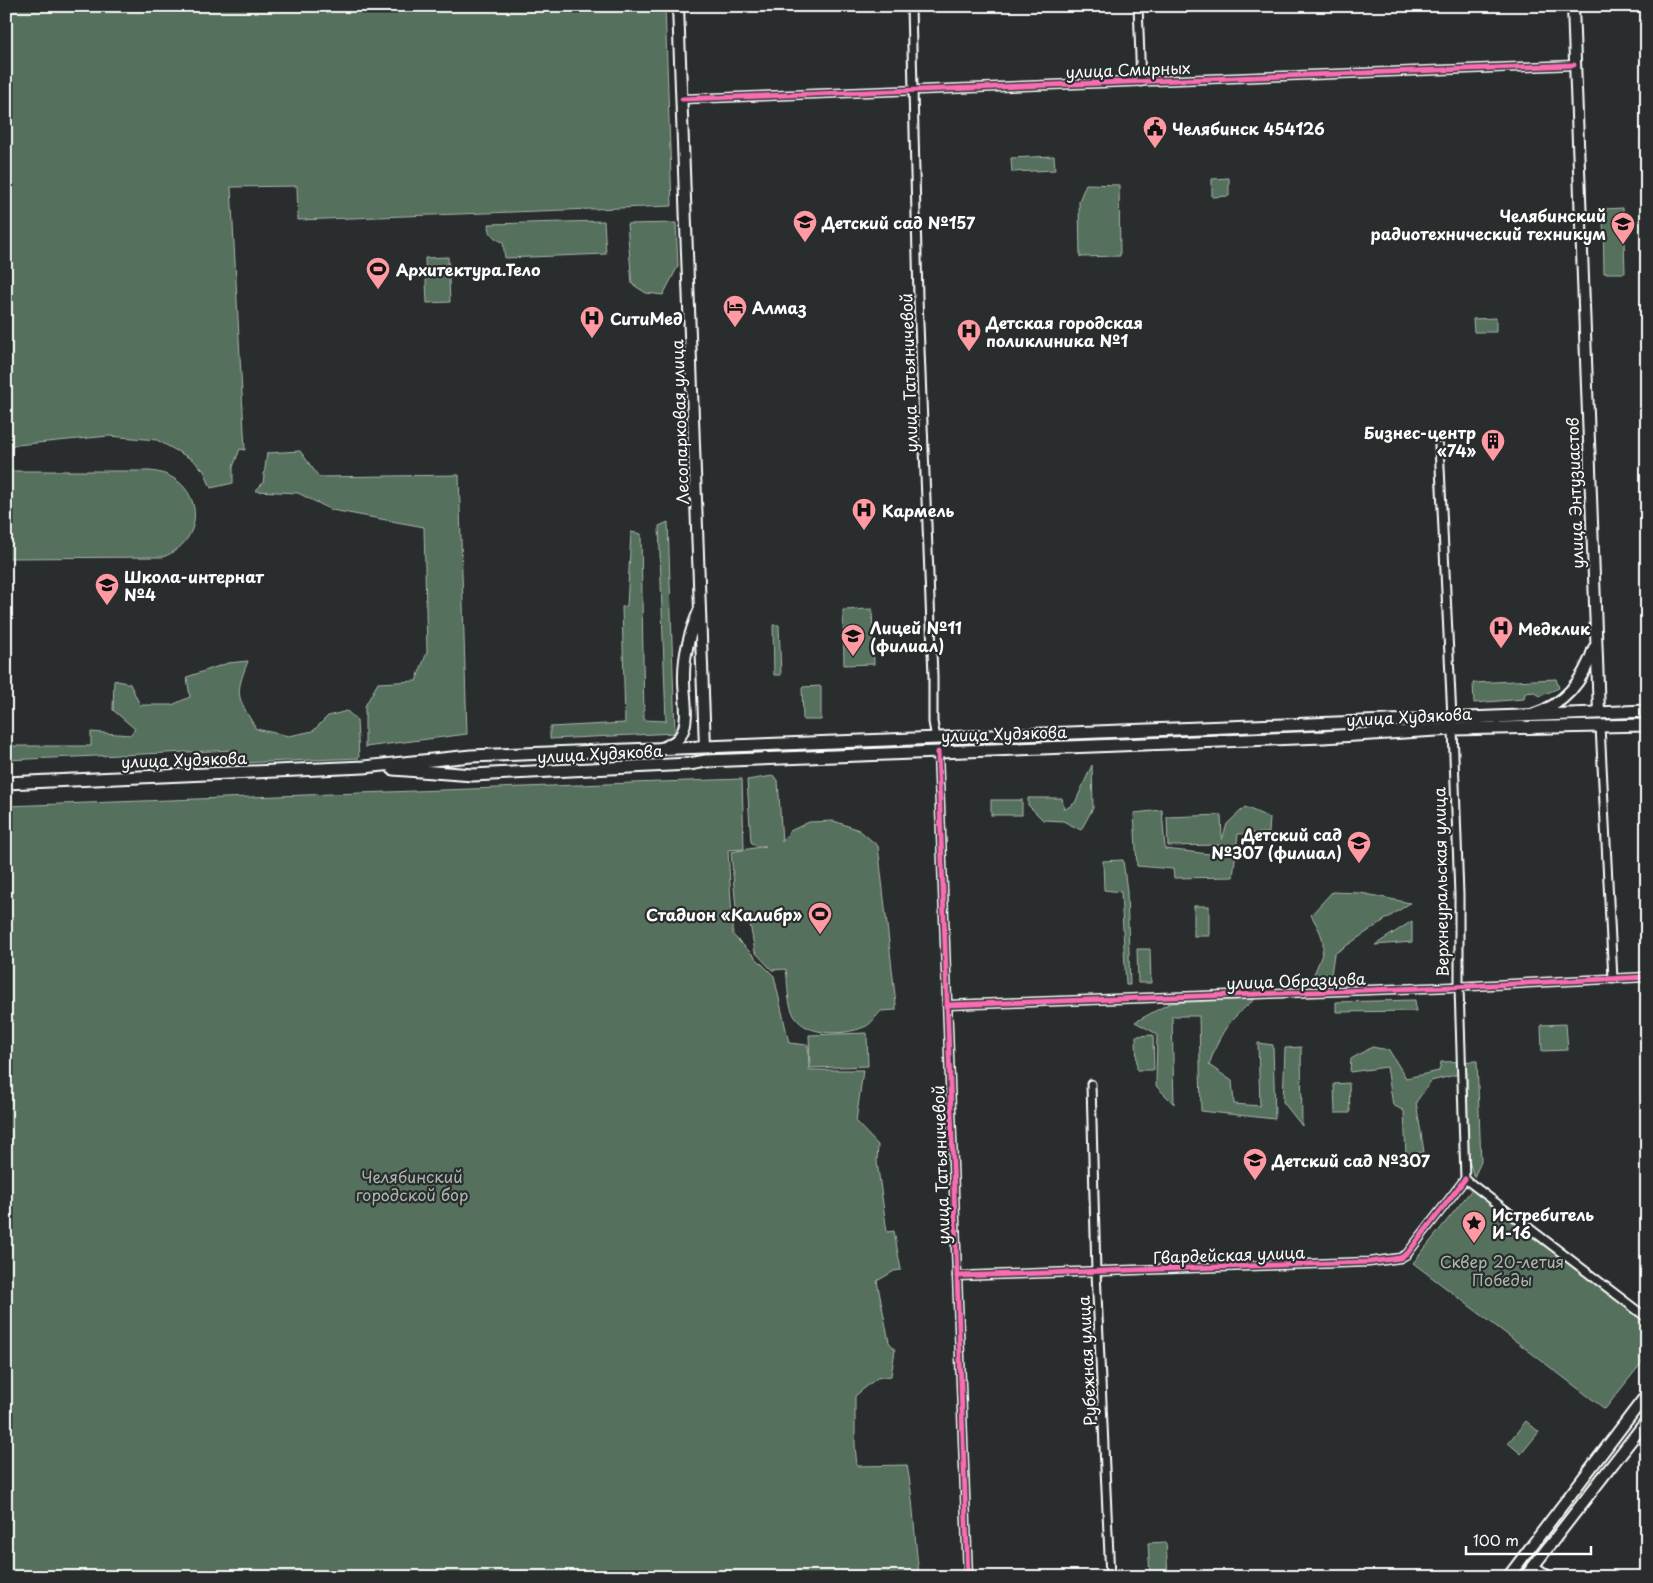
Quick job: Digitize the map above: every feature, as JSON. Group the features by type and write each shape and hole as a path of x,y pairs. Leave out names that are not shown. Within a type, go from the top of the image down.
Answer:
{"main road":[{"name":"Лесопарковая улица","path":"678,6 705,747"},
{"name":"улица Энтузиастов","path":"1573,6 1600,726"},
{"path":"657,750 675,742 681,736 685,726 684,663 690,631 701,608"},
{"path":"1532,714 1544,711 1560,701 1573,689 1586,668 1596,640"},
{"name":"улица Худякова","path":"364,767 473,775 689,764 706,761 1323,737 1532,714 1647,710"},
{"name":"улица Худякова","path":"6,783 364,767 471,756 936,738 1452,723 1647,725"},
{"path":"936,738 938,752"},
{"path":"705,747 706,761"},
{"path":"1508,1577 1647,1394"},
{"path":"1525,1577 1647,1420"}],"street":[{"name":"улица Татьяничевой","path":"911,6 932,692 936,738"},
{"path":"1138,6 1141,82"},
{"name":"улица Смирных","path":"682,99 913,92 1574,65"},
{"name":"Верхнеуральская улица","path":"1439,446 1459,895 1459,987 1465,1179"},
{"name":"улица Энтузиастов","path":"1600,726 1613,978"},
{"name":"улица Татьяничевой","path":"938,752 968,1577"},
{"name":"улица Образцова","path":"947,1005 1459,987 1647,977"},
{"name":"Рубежная улица","path":"1091,1084 1096,1272 1110,1577"},
{"path":"1465,1179 1647,1318"},
{"name":"Гвардейская улица","path":"956,1276 1369,1262 1400,1258 1412,1249 1465,1179"},
{"path":"1534,1565 1551,1577"}],"green space":[{"path":"6,6 665,6 672,206 298,220 297,186 231,187 245,450 240,449 233,467 233,483 211,488 204,471 193,460 157,440 109,436 6,446"},
{"path":"1054,156 1055,170 1012,172 1011,158"},
{"path":"1229,178 1229,196 1212,197 1212,179"},
{"path":"1086,184 1119,185 1120,256 1080,257 1079,201"},
{"path":"1623,208 1625,273 1604,273 1603,209"},
{"path":"604,221 606,254 505,258 503,242 492,235 489,224"},
{"path":"676,223 678,266 663,295 646,293 632,284 627,224"},
{"path":"448,257 450,302 427,303 425,258"},
{"path":"1496,318 1496,332 1474,332 1473,319"},
{"path":"300,451 319,477 459,475 467,734 365,747 365,706 378,683 416,681 427,652 424,527 332,510 298,493 255,491 263,483 267,453"},
{"path":"6,471 149,471 167,475 180,483 189,495 194,508 194,522 189,536 179,548 163,557 6,558"},
{"path":"668,522 675,733 550,739 550,727 625,723 622,607 627,606 631,532 641,534 644,720 666,721 659,526"},
{"path":"872,609 874,664 844,665 843,610"},
{"path":"773,625 779,625 781,675 774,675"},
{"path":"248,661 239,689 241,702 256,729 289,736 313,731 328,716 347,711 357,720 359,758 240,763 234,750 6,760 6,748 11,746 91,746 91,732 130,735 135,729 113,710 114,680 130,684 140,705 172,705 190,697 187,677 228,663"},
{"path":"1556,679 1559,688 1540,696 1534,692 1525,693 1524,699 1474,703 1473,683"},
{"path":"821,686 821,720 803,720 802,687"},
{"path":"1092,765 1093,808 1081,830 1063,821 1043,820 1028,805 1028,798 1062,798 1064,810 1075,803"},
{"name":"Стадион «Калибр»","path":"773,776 778,780 782,842 790,831 809,822 834,821 859,830 878,846 896,1010 881,1011 867,1026 856,1030 835,1033 824,1032 804,1026 797,1020 789,1001 786,969 772,970 755,952 749,918 736,909 731,852 766,846 756,846 751,842 747,780"},
{"name":"Челябинский городской бор","path":"742,779 744,849 728,850 733,935 774,976 789,1043 808,1045 809,1070 863,1070 856,1122 878,1145 877,1162 887,1232 894,1231 901,1270 894,1271 877,1281 889,1342 895,1350 891,1376 877,1378 855,1396 857,1466 907,1465 919,1573 870,1574 870,1577 6,1577 6,806"},
{"path":"991,800 1022,800 1022,815 991,815"},
{"path":"1245,807 1270,818 1269,833 1238,834 1233,877 1174,878 1173,869 1137,866 1134,813 1162,810 1165,849 1218,855 1221,845 1168,846 1167,817 1221,815 1222,840 1227,824"},
{"path":"1123,860 1127,891 1130,985 1126,985 1121,892 1104,890 1103,861"},
{"path":"1332,892 1361,893 1410,903 1334,954 1330,981 1312,979 1322,953 1323,940 1311,915"},
{"path":"1194,906 1209,906 1209,936 1194,936"},
{"path":"1412,921 1412,942 1375,945"},
{"path":"1137,949 1150,949 1151,983 1138,983"},
{"path":"1255,999 1231,1021 1221,1035 1209,1065 1232,1081 1234,1104 1260,1106 1258,1043 1273,1045 1275,1119 1201,1111 1199,1016 1172,1016 1174,1104 1156,1086 1157,1034 1135,1022 1170,1003"},
{"path":"1415,1000 1416,1011 1336,1012 1336,1002"},
{"path":"1566,1024 1568,1050 1542,1051 1541,1025"},
{"path":"867,1033 868,1066 810,1068 809,1035"},
{"path":"1153,1035 1154,1070 1137,1070 1136,1036"},
{"path":"1301,1047 1302,1126 1283,1102 1285,1048"},
{"path":"1372,1047 1389,1050 1406,1078 1439,1071 1441,1062 1477,1061 1481,1162 1474,1177 1467,1154 1467,1072 1431,1081 1416,1102 1424,1152 1406,1155 1404,1111 1393,1105 1387,1067 1350,1072 1351,1059"},
{"path":"1349,1083 1350,1113 1335,1113 1334,1084"},
{"name":"Сквер 20-летия Победы","path":"1473,1188 1647,1322 1647,1356 1605,1409 1413,1263"},
{"path":"1526,1421 1539,1432 1521,1454 1508,1443"},
{"path":"1166,1542 1168,1577 1150,1577 1148,1543"}],"cycle path":[{"path":"682,99 1574,65"},
{"path":"938,752 968,1577"},
{"path":"947,1005 1452,987 1647,977"},
{"path":"957,1276 1369,1262 1400,1258 1407,1254 1465,1179"}],"place":[{"name":"Челябинск 454126","path":"1155,149"},
{"name":"Детский сад №157","path":"805,243"},
{"name":"Челябинский радиотехнический техникум","path":"1623,245"},
{"name":"Архитектура.Тело","path":"378,290"},
{"name":"Алмаз","path":"735,328"},
{"name":"СитиМед","path":"592,339"},
{"name":"Детская городская поликлиника №1","path":"969,352"},
{"name":"Бизнес-центр «74»","path":"1493,462"},
{"name":"Кармель","path":"864,531"},
{"name":"Школа-интернат №4","path":"107,606"},
{"name":"Медклик","path":"1501,649"},
{"name":"Лицей №11 (филиал)","path":"853,657"},
{"name":"Детский сад №307 (филиал)","path":"1359,864"},
{"name":"Стадион «Калибр»","path":"820,935"},
{"name":"Детский сад №307","path":"1255,1181"},
{"name":"Истребитель И-16","path":"1474,1244"}]}
